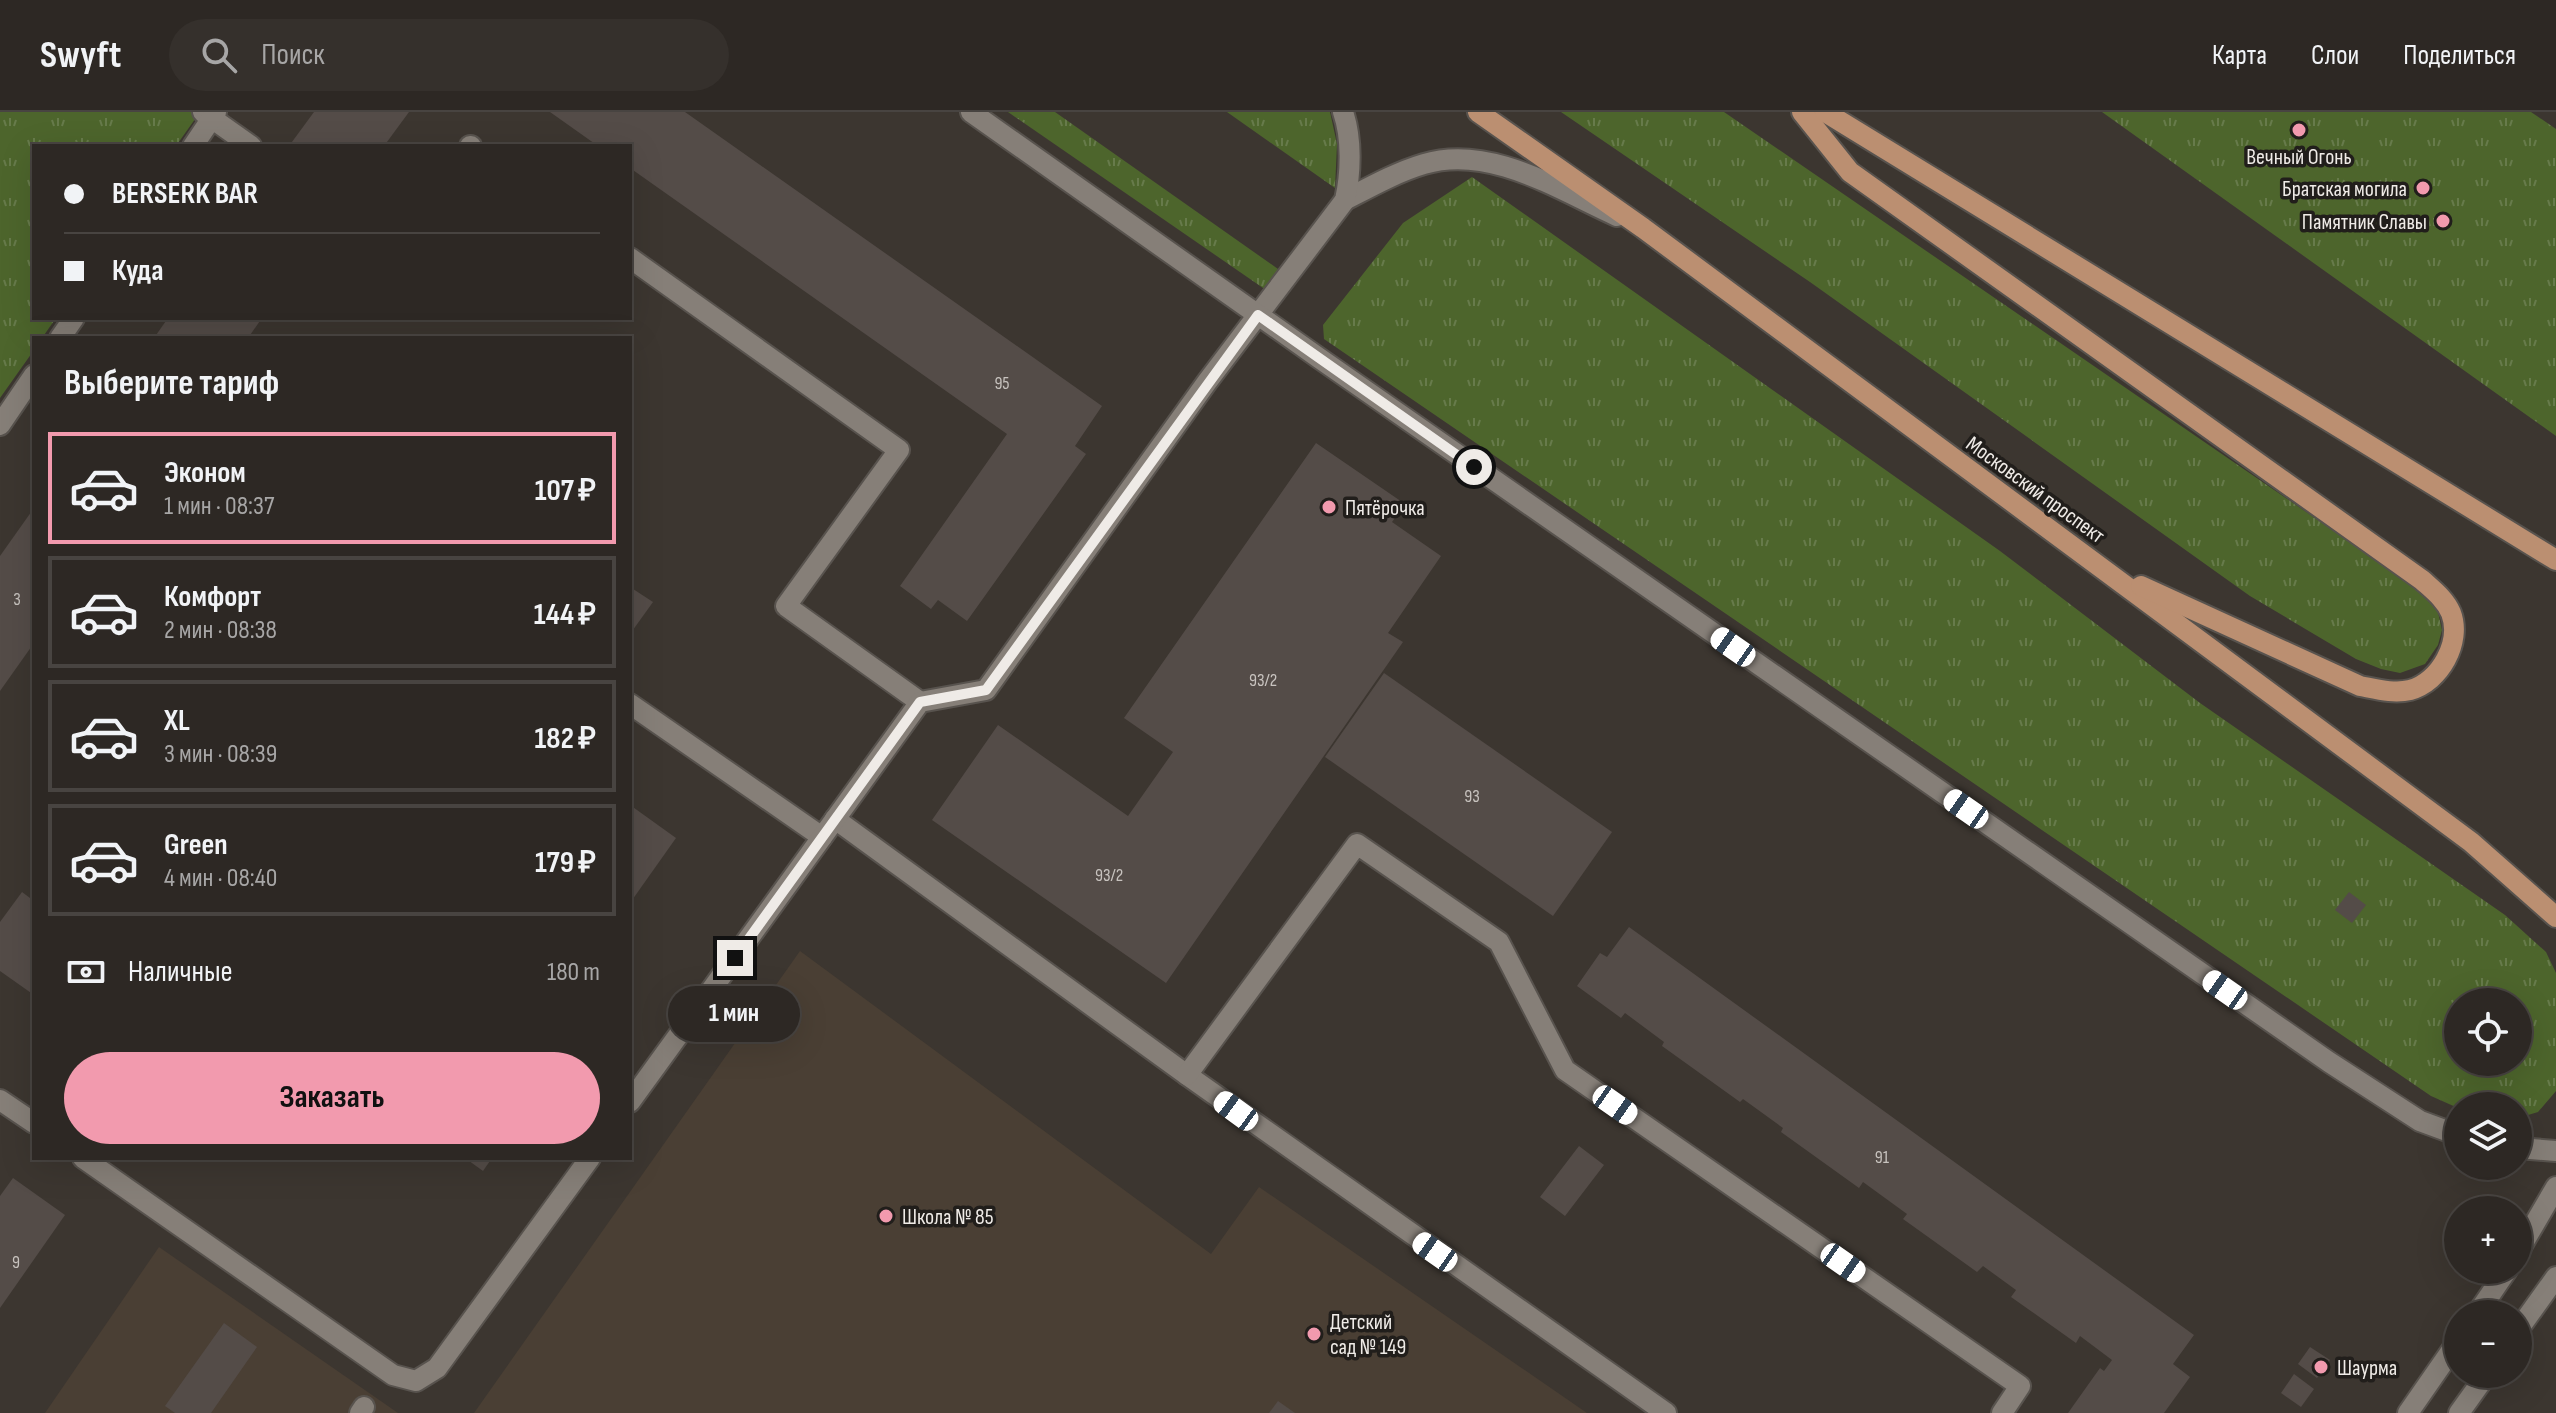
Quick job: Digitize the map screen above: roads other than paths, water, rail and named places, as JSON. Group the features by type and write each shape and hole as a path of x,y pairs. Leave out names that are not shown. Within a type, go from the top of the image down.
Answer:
{"main road":[{"name":"Московский проспект","path":"1478,112 1643,228 2471,842 2556,917"},
{"path":"1802,112 1850,172 2422,580 2441,597 2452,615 2454,639 2448,657 2433,676 2412,690 2389,692 2360,686 2104,569"},
{"path":"1825,112 2556,560"}],"street":[{"path":"971,112 2352,1078 2420,1121 2444,1130"},
{"path":"632,1099 920,702 986,690 1345,200 1350,179 1347,122 1343,112"},
{"path":"194,144 210,114 248,144"},
{"path":"1345,200 1425,163 1466,158 1508,167 1643,228"},
{"path":"632,259 899,450 786,606 920,702"},
{"path":"0,425 32,378"},
{"path":"632,705 822,837"},
{"path":"835,819 1187,1075 1666,1413"},
{"path":"1187,1075 1357,844 1499,942 1565,1070 2020,1386 2002,1413"},
{"path":"0,1100 32,1122"},
{"path":"2532,1149 2556,1151"},
{"path":"86,1160 393,1375 416,1381 437,1368 589,1160"},
{"path":"2532,1228 2556,1187"},
{"path":"2532,1310 2556,1277"},
{"path":"2408,1413 2444,1361"},
{"path":"2459,1413 2477,1388"}],"place":[{"name":"Вечный Огонь","path":"2299,130"},
{"name":"Братская могила","path":"2423,188"},
{"name":"Памятник Славы","path":"2443,221"},
{"name":"Пятёрочка","path":"1329,507"},
{"name":"Школа № 85","path":"886,1216"},
{"name":"Детский сад № 149","path":"1314,1334"},
{"name":"Шаурма","path":"2321,1367"}]}
